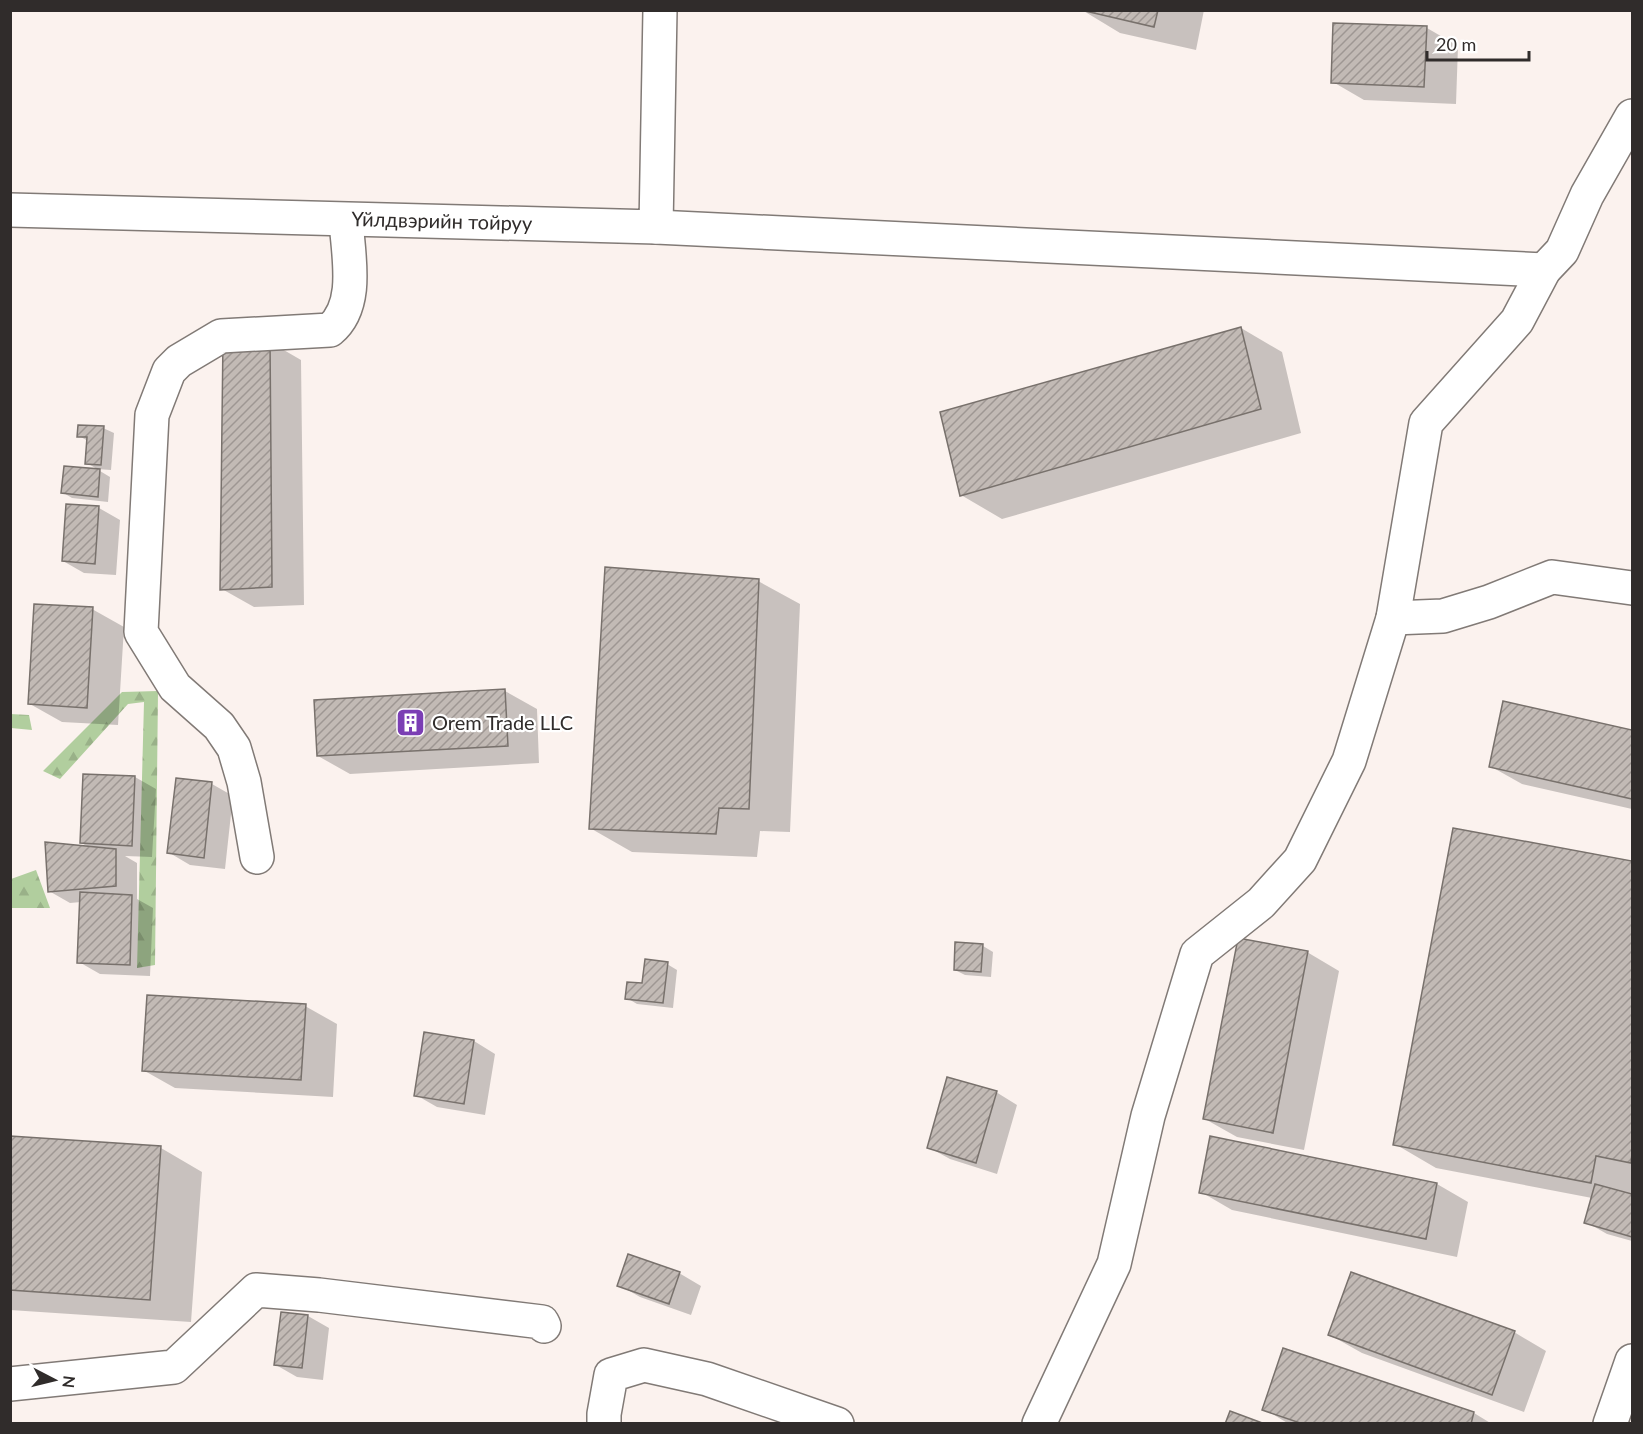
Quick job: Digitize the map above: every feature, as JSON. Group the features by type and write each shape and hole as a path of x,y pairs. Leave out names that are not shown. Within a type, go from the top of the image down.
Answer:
{"lane":[{"path":"656,227 660,10"},
{"path":"1039,1424 1114,1264 1148,1116 1197,954 1262,903 1300,860 1350,761 1393,618 1426,423 1517,321 1544,270 1562,251 1587,195 1632,116"},
{"name":"Үйлдвэрийн тойруу","path":"10,210 656,227 1544,270"},
{"path":"257,857 244,782 234,748 219,726 175,687 141,632 152,415 169,371 179,361 221,336 330,330 340,322 350,292 346,220"},
{"path":"1393,618 1443,616 1490,602 1552,577 1632,588"},
{"path":"10,1384 174,1367 256,1290 319,1294 542,1322 544,1326"},
{"path":"1610,1424 1632,1361"},
{"path":"604,1424 611,1376 644,1365 707,1379 837,1424"}],"green space":[{"path":"158,691 155,965 137,968 144,702 128,704 60,779 43,771 122,692"},
{"path":"10,714 29,715 32,730 11,728"},
{"path":"36,870 50,908 11,908 11,879"}],"building":[{"path":"1081,10 1158,10 1154,27"},
{"path":"1333,23 1427,26 1424,87 1331,83"},
{"path":"1241,327 1261,409 960,496 940,412"},
{"path":"223,338 270,340 272,587 220,590"},
{"path":"78,425 104,426 101,465 85,464 87,437 77,437"},
{"path":"64,466 100,469 98,497 61,493"},
{"path":"66,504 99,506 95,564 62,561"},
{"path":"605,567 759,579 749,809 719,808 716,834 589,829"},
{"path":"34,604 93,607 87,708 28,704"},
{"name":"Orem Trade LLC","path":"505,689 508,746 317,756 314,700"},
{"path":"1503,701 1632,730 1632,799 1489,767"},
{"path":"83,774 135,776 132,846 80,843"},
{"path":"176,778 212,782 204,858 167,853"},
{"path":"1453,828 1632,861 1631,1163 1596,1156 1591,1183 1393,1145"},
{"path":"45,842 116,849 116,886 48,892"},
{"path":"80,892 132,895 130,965 77,963"},
{"path":"1238,938 1308,951 1273,1133 1203,1119"},
{"path":"955,942 983,944 981,972 954,970"},
{"path":"645,959 668,962 663,1003 625,999 627,982 642,983"},
{"path":"147,995 306,1004 301,1080 142,1071"},
{"path":"424,1032 474,1040 464,1104 414,1096"},
{"path":"947,1077 997,1091 976,1163 927,1148"},
{"path":"10,1136 161,1146 150,1300 10,1290"},
{"path":"1210,1136 1437,1183 1426,1239 1199,1193"},
{"path":"1595,1184 1632,1194 1632,1237 1584,1223"},
{"path":"628,1254 680,1272 669,1304 617,1286"},
{"path":"1351,1272 1515,1331 1492,1395 1328,1335"},
{"path":"281,1312 308,1315 302,1368 274,1365"},
{"path":"1283,1348 1474,1412 1471,1424 1303,1424 1262,1410"},
{"path":"1230,1411 1265,1424 1225,1424"}],"place":[{"name":"Orem Trade LLC","path":"411,723"}]}
